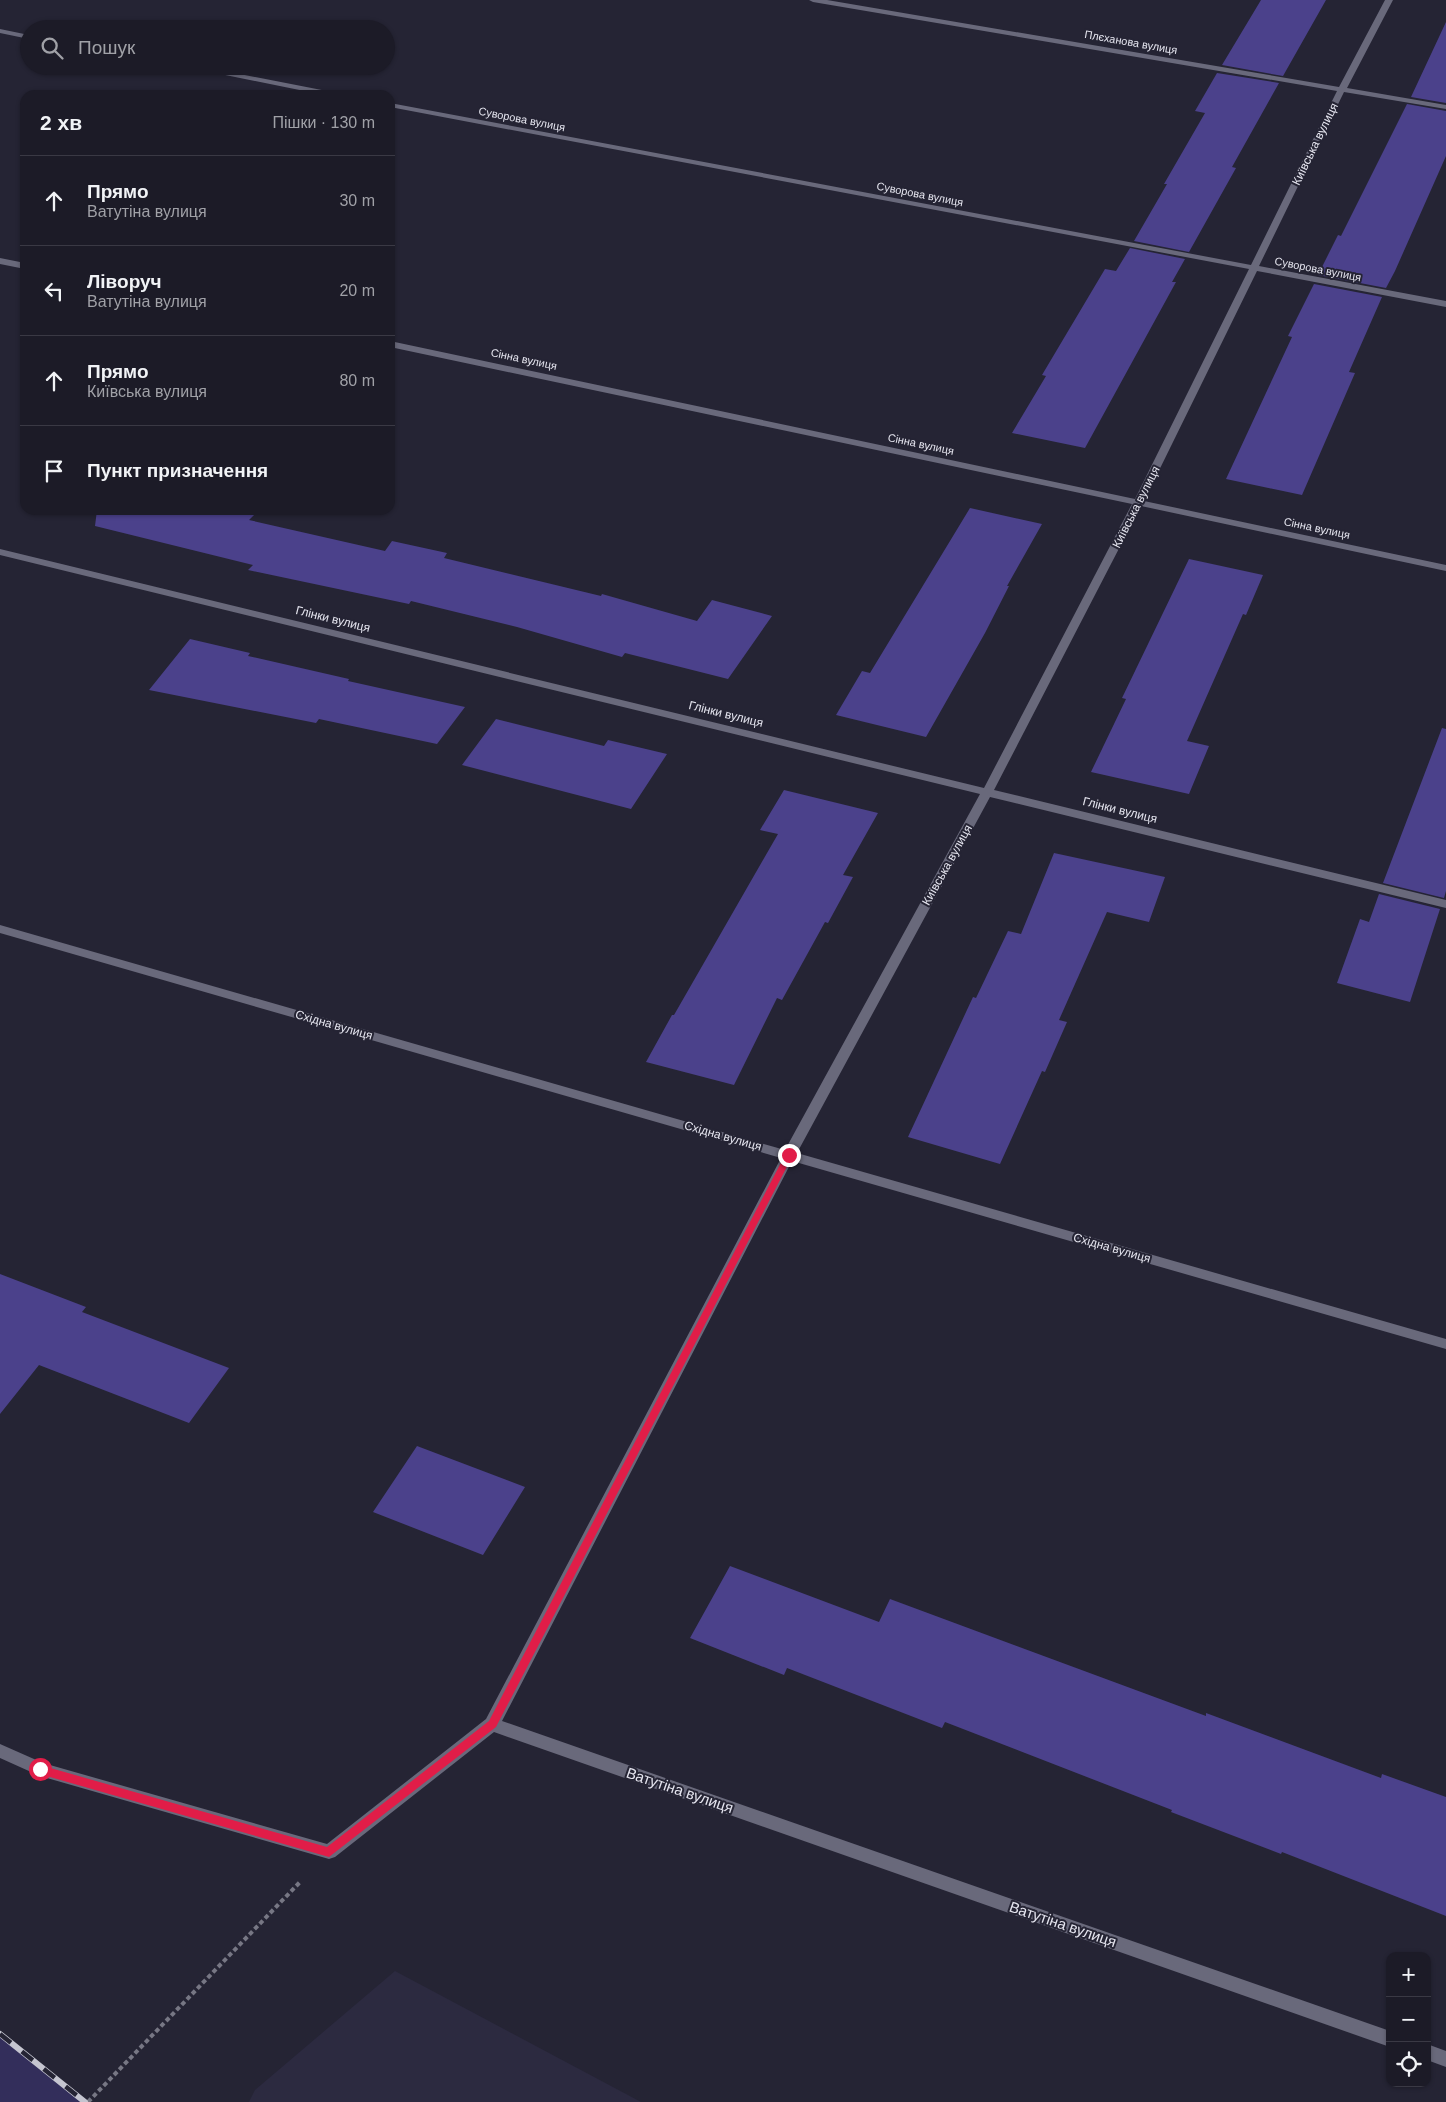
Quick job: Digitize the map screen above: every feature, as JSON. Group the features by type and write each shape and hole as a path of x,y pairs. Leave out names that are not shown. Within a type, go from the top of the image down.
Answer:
{"street":[{"name":"Плєханова вулиця","path":"813,0 1446,107"},
{"name":"Київська вулиця","path":"492,1724 789,1155 987,792 1138,503 1342,89 1389,0"},
{"path":"0,31 20,35"},
{"path":"232,75 311,90"},
{"name":"Суворова вулиця","path":"395,106 1446,304"},
{"path":"0,261 20,265"},
{"name":"Сінна вулиця","path":"395,345 1446,568"},
{"name":"Глінки вулиця","path":"0,552 1446,904"},
{"name":"Східна вулиця","path":"0,929 1446,1344"},
{"path":"0,1751 40,1769 329,1852 492,1724"},
{"name":"Ватутіна вулиця","path":"492,1724 1386,2038"},
{"path":"1431,2053 1446,2059"}],"path":[{"path":"88,2102 153,2037 329,1852"}],"shaded area":[{"path":"395,1971 641,2102 249,2102 255,2090"},
{"path":"0,2034 85,2102 0,2102"}],"building":[{"path":"1261,0 1326,0 1283,76 1222,65"},
{"path":"1446,22 1446,103 1411,97"},
{"path":"1217,73 1279,83 1232,167 1236,168 1189,252 1134,241 1205,113 1195,111"},
{"path":"1407,104 1446,111 1446,156 1395,271 1386,288 1318,275 1338,235 1341,236"},
{"path":"1130,248 1185,259 1172,282 1176,282 1085,448 1012,433 1046,376 1042,375 1105,269 1116,271"},
{"path":"1314,284 1382,297 1349,372 1355,373 1302,495 1226,479 1292,337 1288,336"},
{"path":"970,508 1042,524 1007,586 1009,586 985,633 926,737 836,715 862,671 870,673"},
{"path":"96,515 254,515 249,520 385,551 392,541 447,553 444,558 601,596 602,594 697,621 712,600 772,616 728,679 625,653 622,657 517,627 411,601 409,604 248,570 253,565 95,526"},
{"path":"1189,559 1263,575 1246,615 1243,614 1187,741 1209,746 1189,794 1091,772 1126,699 1122,698"},
{"path":"190,639 250,653 248,656 349,679 348,681 465,707 437,744 319,719 316,723 149,690"},
{"path":"496,719 604,746 608,740 667,754 631,809 462,765"},
{"path":"1442,728 1446,729 1446,891 1444,898 1383,883"},
{"path":"784,790 878,813 843,875 853,877 828,923 825,922 782,1000 777,998 734,1085 646,1062 778,834 760,830"},
{"path":"1054,853 1165,877 1149,922 1107,912 1059,1020 1067,1022 1045,1072 1042,1071 1000,1164 908,1137 973,997 976,998 1008,931 1021,934"},
{"path":"1379,894 1440,909 1410,1002 1337,983 1360,919 1369,922"},
{"path":"0,1274 86,1307 82,1312 229,1368 189,1423 39,1365 0,1414"},
{"path":"417,1446 525,1487 483,1555 373,1512"},
{"path":"730,1566 879,1622 890,1599 1206,1716 1206,1713 1381,1778 1382,1774 1446,1797 1446,1916 1282,1852 1281,1854 1171,1812 1172,1810 945,1722 942,1728 787,1668 784,1675 690,1638"}],"railway":[{"path":"0,2034 85,2102"}],"route":[{"path":"40,1769 329,1852 492,1724 789,1155"}]}
